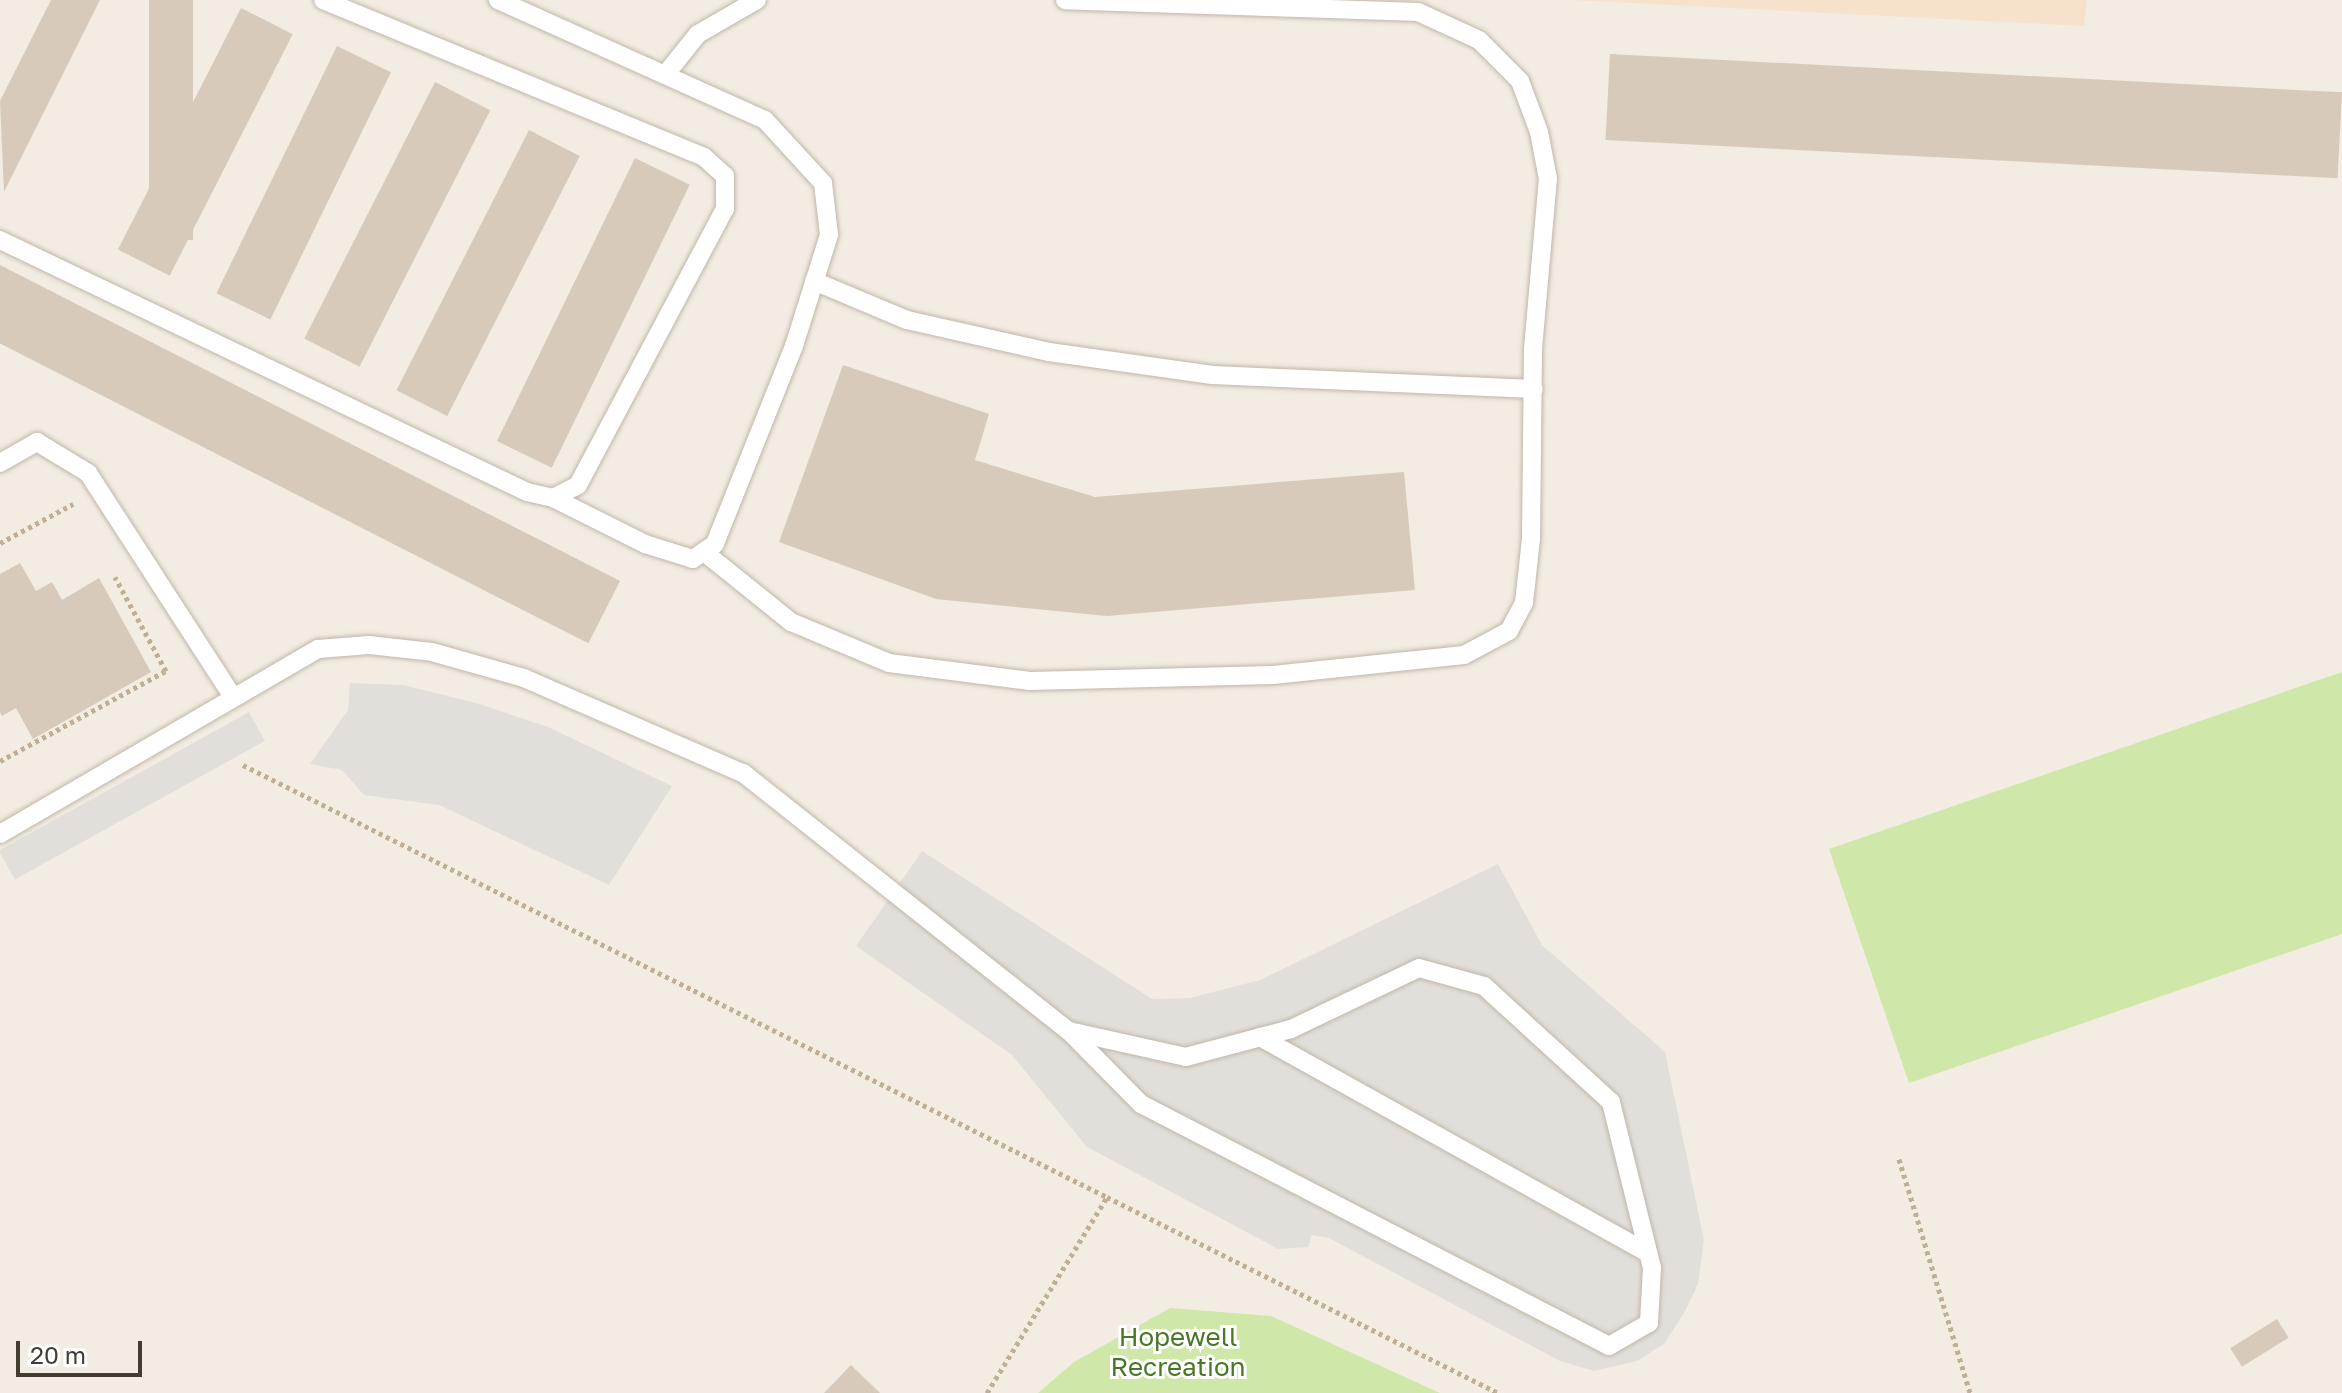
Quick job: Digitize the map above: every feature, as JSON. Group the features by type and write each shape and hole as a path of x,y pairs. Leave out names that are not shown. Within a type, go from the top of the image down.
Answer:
{"lane":[{"path":"323,0 704,157 725,176 725,209 586,472 578,485 553,498"},
{"path":"0,240 527,492 553,498 645,544 693,559 715,544 814,281 829,235 823,183 765,120 498,0"},
{"path":"665,75 698,34 757,0"},
{"path":"704,552 791,622 889,663 1030,681 1273,675 1464,655 1509,631 1524,603 1531,539 1534,389 1548,179 1539,132 1520,81 1479,40 1418,12 1065,0"},
{"path":"814,281 907,320 1049,352 1212,375 1534,389"},
{"path":"0,463 37,442 88,473 233,697"},
{"path":"0,834 318,649 369,645 432,652 524,678 743,773 1069,1031 1141,1104 1609,1346 1649,1323 1648,1253 1611,1102 1484,986 1419,968 1291,1029 1186,1057 1069,1031"},
{"path":"1260,1037 1648,1253"}],"path":[{"path":"0,543 75,503 83,517"},
{"path":"0,761 166,671 113,573"},
{"path":"243,765 1498,1393"},
{"path":"1899,1159 1970,1393"},
{"path":"987,1393 1107,1197"}],"shaded area":[{"path":"1572,0 2087,0 2084,26"},
{"path":"350,683 403,685 476,703 548,727 672,786 609,885 439,805 364,795 342,770 310,764 348,710"},
{"path":"249,712 265,741 15,880 0,850"},
{"path":"922,851 1152,999 1190,998 1260,980 1498,864 1542,945 1665,1052 1704,1240 1698,1284 1684,1313 1664,1344 1637,1361 1594,1371 1560,1361 1329,1238 1312,1235 1308,1247 1278,1249 1087,1147 1012,1055 856,946"}],"green space":[{"path":"2342,672 2342,934 1909,1083 1829,849"},
{"name":"Hopewell Recreation","path":"1170,1308 1271,1316 1440,1393 1038,1393 1074,1362"}],"building":[{"path":"51,0 100,0 4,192 0,101"},
{"path":"149,0 193,0 193,240 149,240"},
{"path":"241,8 293,34 170,276 118,249"},
{"path":"337,46 391,72 270,319 216,293"},
{"path":"1610,54 2342,92 2337,178 1605,140"},
{"path":"435,82 490,110 359,367 304,339"},
{"path":"529,130 580,156 447,416 396,390"},
{"path":"635,158 690,185 552,468 497,441"},
{"path":"0,265 620,581 588,643 0,344"},
{"path":"843,365 989,414 975,460 1095,497 1404,472 1415,590 1107,616 936,599 779,542"},
{"path":"20,563 36,591 52,582 62,600 99,578 151,672 33,739 16,708 2,716 0,712 0,574"},
{"path":"2277,1319 2289,1338 2242,1367 2230,1348"},
{"path":"851,1365 880,1393 824,1393"}]}
